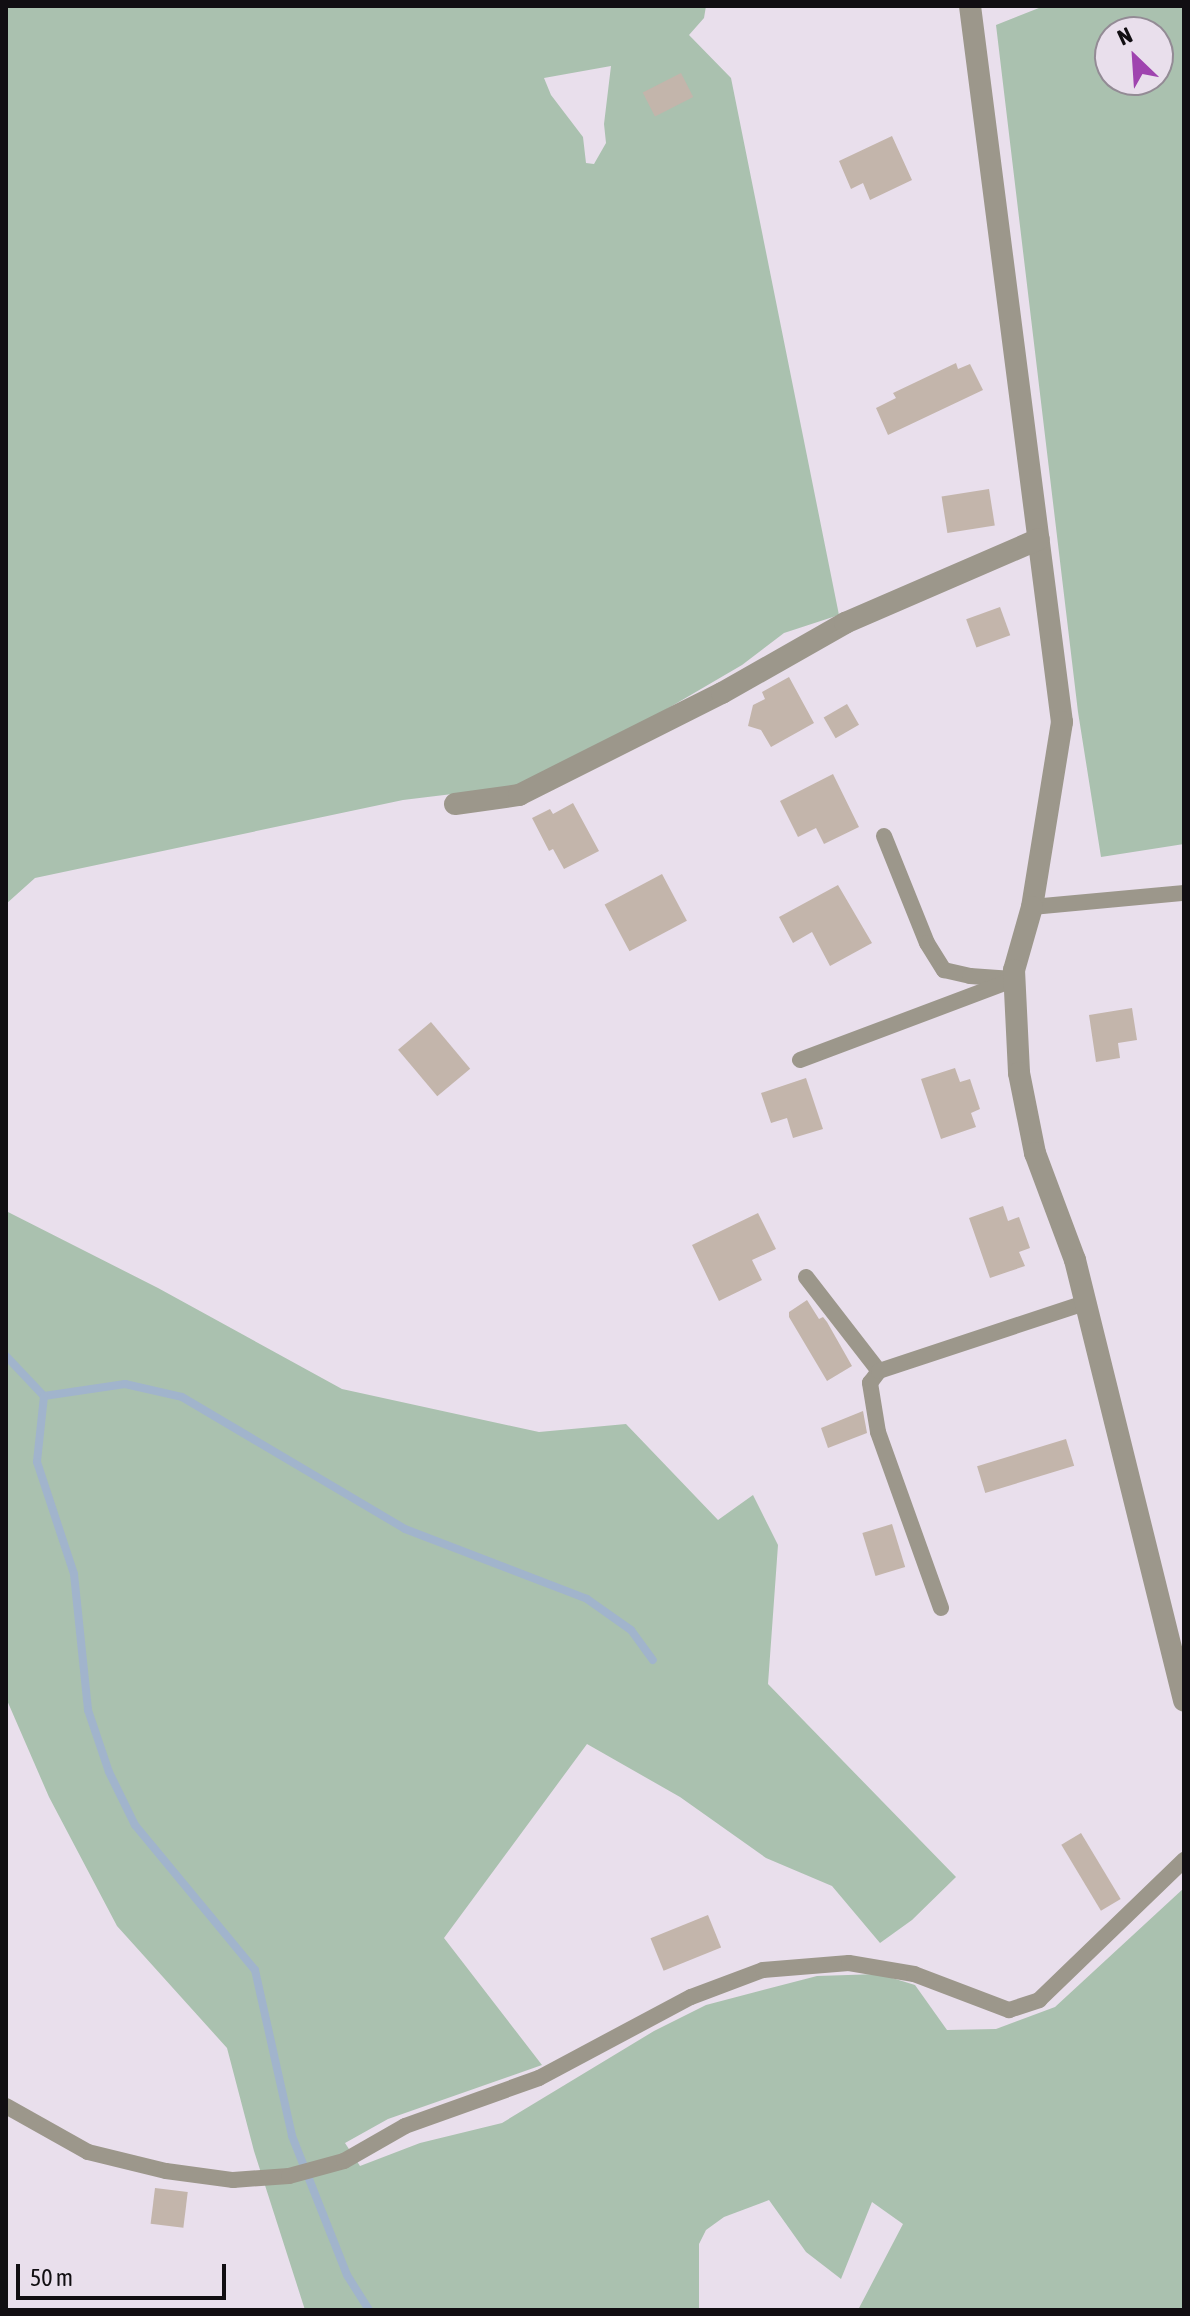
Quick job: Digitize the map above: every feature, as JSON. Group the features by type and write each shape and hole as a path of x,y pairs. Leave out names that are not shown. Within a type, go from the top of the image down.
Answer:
{"street":[{"path":"970,6 1062,722 1032,907 1015,979 1019,1073 1035,1153 1075,1260 1184,1701"},
{"path":"455,804 519,795 722,693 845,623 1039,539"}],"lane":[{"path":"884,836 927,943 944,970 970,976 1015,979"},
{"path":"1032,907 1184,893"},
{"path":"800,1060 1015,979"},
{"path":"806,1277 879,1371"},
{"path":"941,1608 878,1432 870,1383 879,1371 1085,1303"},
{"path":"6,2106 88,2152 166,2171 233,2180 289,2176 344,2161 405,2126 539,2078 691,1997 763,1970 849,1963 914,1974 1009,2010 1039,2000 1184,1860"}],"green space":[{"path":"6,6 706,6 704,18 689,35 731,78 839,615 784,633 742,665 624,734 518,786 403,800 35,878 6,904","holes":["611,66 604,124 606,143 594,164 586,163 583,137 551,95 544,78"]},
{"path":"1044,6 1184,6 1184,844 1101,857 1078,712 996,25"},
{"path":"6,1211 158,1288 342,1389 539,1432 626,1424 718,1520 753,1495 778,1545 768,1684 956,1877 912,1920 880,1943 832,1886 766,1858 680,1797 587,1744 444,1938 542,2065 388,2119 345,2143 360,2166 420,2143 502,2123 654,2031 706,2005 817,1976 879,1974 915,1985 947,2030 996,2029 1055,2007 1184,1888 1184,2310 858,2310 903,2224 872,2202 841,2279 806,2252 769,2200 724,2217 706,2230 699,2244 699,2310 305,2310 254,2151 227,2048 117,1926 49,1797 6,1698"}],"building":[{"path":"681,73 693,97 655,117 643,93"},
{"path":"892,136 912,180 870,200 863,183 851,189 839,161"},
{"path":"956,363 958,369 970,364 983,390 888,435 876,408 896,398 893,393"},
{"path":"989,489 995,526 947,533 942,497"},
{"path":"1000,607 1010,635 976,648 966,619"},
{"path":"789,677 814,723 771,747 761,730 748,726 753,705 765,699 762,692"},
{"path":"847,704 859,725 836,738 824,718"},
{"path":"833,774 859,827 824,844 816,828 798,837 780,801"},
{"path":"573,803 599,851 564,869 553,849 549,851 532,818 550,809 553,814"},
{"path":"662,874 687,921 629,951 605,905"},
{"path":"838,885 872,943 830,966 812,932 793,943 779,917"},
{"path":"1132,1008 1137,1040 1118,1043 1120,1058 1096,1062 1089,1015"},
{"path":"431,1022 470,1069 437,1096 398,1050"},
{"path":"955,1068 960,1082 970,1079 980,1109 971,1113 976,1127 941,1139 921,1079"},
{"path":"806,1078 823,1129 793,1138 787,1118 771,1123 761,1093"},
{"path":"1003,1206 1008,1221 1019,1217 1030,1248 1019,1252 1025,1266 990,1278 969,1218"},
{"path":"758,1213 776,1249 752,1260 762,1280 719,1301 692,1245"},
{"path":"807,1300 819,1319 823,1317 827,1322 852,1366 827,1381 789,1317 789,1312"},
{"path":"863,1411 867,1433 828,1448 821,1428"},
{"path":"1066,1439 1074,1466 985,1493 977,1466"},
{"path":"892,1524 905,1567 876,1576 862,1533"},
{"path":"1081,1833 1121,1899 1101,1911 1061,1845"},
{"path":"708,1915 721,1947 664,1971 651,1938"},
{"path":"155,2188 188,2192 183,2228 151,2224"}],"waterway":[{"path":"6,1356 44,1396 125,1384 182,1397 405,1529 587,1599 631,1630 653,1660"},
{"path":"44,1396 37,1462 74,1574 88,1710 109,1772 135,1825 255,1970 292,2136 347,2275 369,2310"}]}
